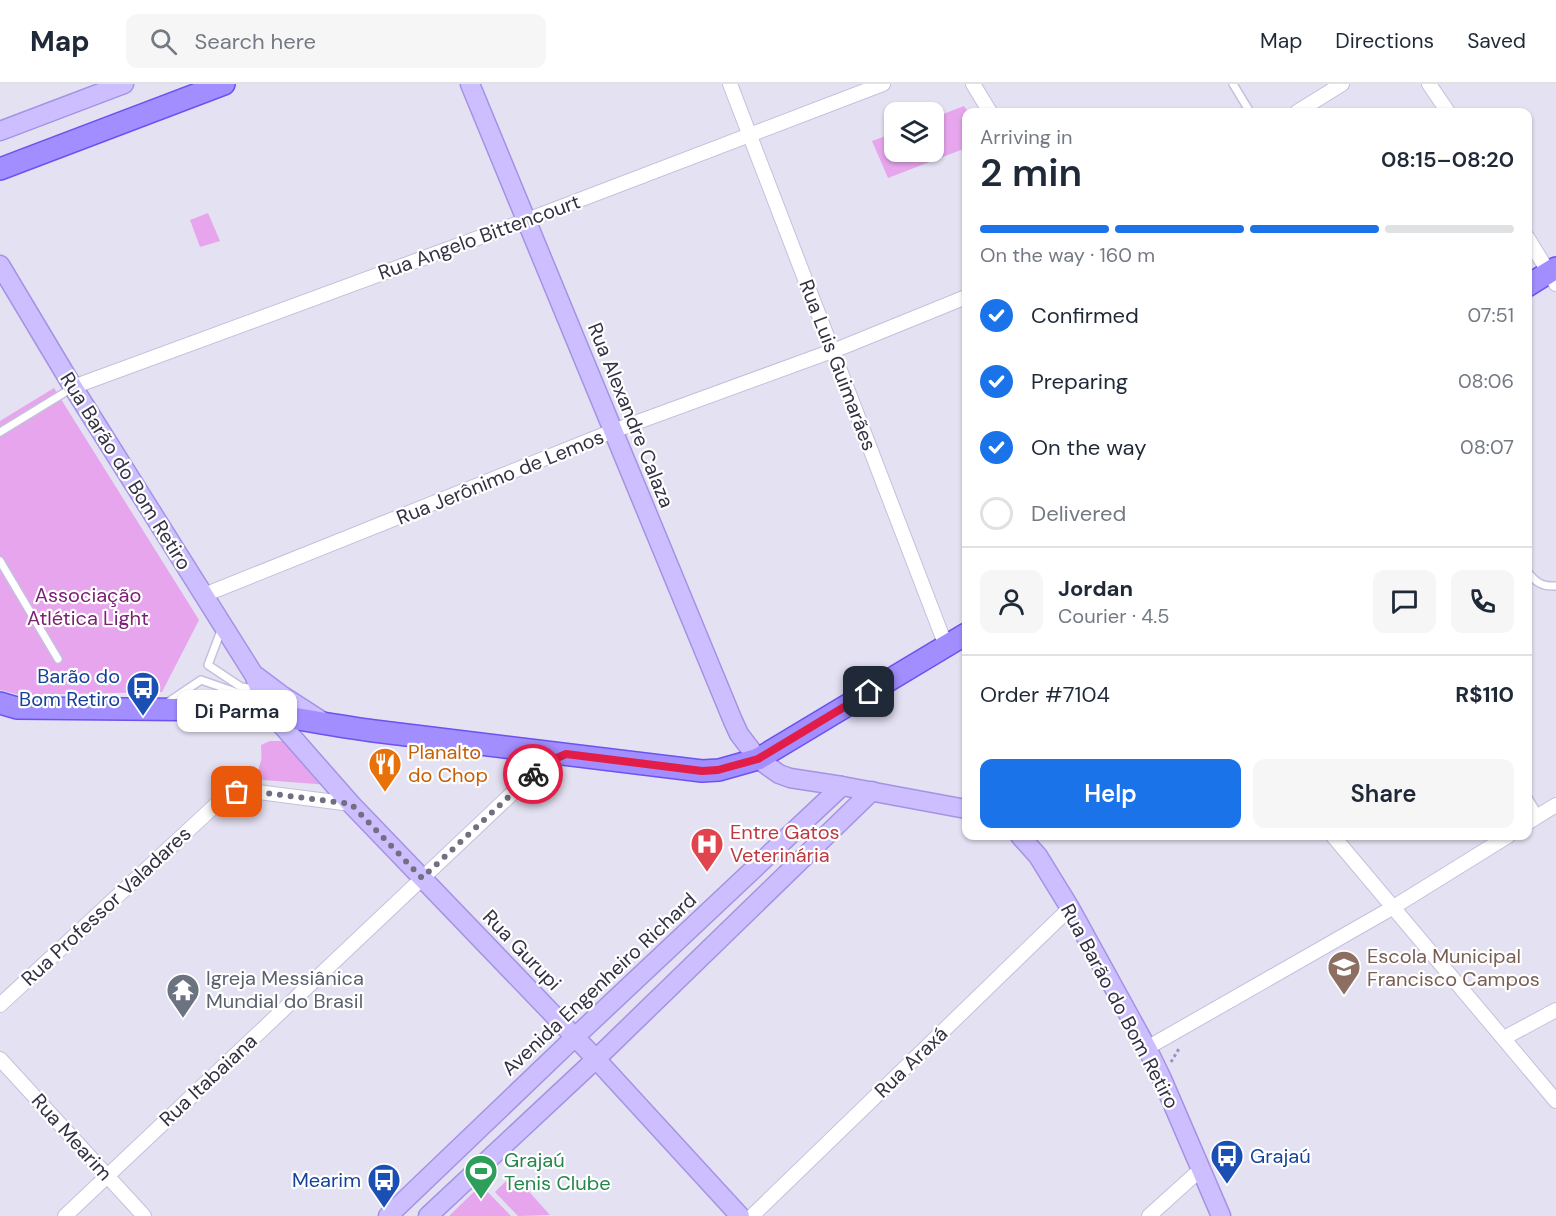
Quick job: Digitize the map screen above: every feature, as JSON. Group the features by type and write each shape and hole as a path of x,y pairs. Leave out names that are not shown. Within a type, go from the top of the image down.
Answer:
{"main road":[{"path":"0,131 124,84"},
{"path":"0,169 224,84"},
{"name":"Rua Alexandre Calaza","path":"470,84 734,722 758,759"},
{"name":"Rua Barão do Bom Retiro","path":"0,265 73,387 257,682 272,714 328,725 702,771 718,770 758,759 962,636"},
{"path":"1532,284 1554,275"},
{"name":"Rua Barão do Bom Retiro","path":"257,682 328,725"},
{"path":"0,704 17,708 157,709 272,714"},
{"name":"Rua Gurupi","path":"272,714 351,804 596,1059 741,1216"},
{"path":"758,759 779,774 790,778 962,808"},
{"name":"Avenida Engenheiro Richard","path":"388,1216 842,786"},
{"path":"428,1216 596,1059 872,791"},
{"name":"Rua Barão do Bom Retiro","path":"1024,840 1038,855 1070,908 1147,1048 1221,1216"}],"street":[{"name":"Rua Luis Guimarães","path":"730,84 946,646"},
{"name":"Rua Angelo Bittencourt","path":"73,387 527,220 883,84"},
{"path":"973,84 988,108"},
{"path":"1303,108 1342,84"},
{"path":"1429,84 1445,108"},
{"path":"1532,244 1554,275"},
{"name":"Rua Jerônimo de Lemos","path":"204,595 613,431 832,350 962,299"},
{"name":"Rua Itabaiana","path":"65,1216 539,768 566,754"},
{"name":"Rua Professor Valadares","path":"0,1005 222,799 237,792 250,791 351,804"},
{"path":"1533,820 1556,805"},
{"path":"1336,840 1556,1101"},
{"path":"1147,1048 1392,908 1502,840"},
{"name":"Rua Araxá","path":"752,1216 1070,908"},
{"path":"1504,1038 1556,1010"},
{"name":"Rua Mearim","path":"0,1059 144,1216"},
{"path":"1149,1216 1200,1170"}],"lane":[{"path":"1233,84 1248,108"},
{"path":"0,432 73,387"},
{"path":"0,561 58,659"},
{"path":"1532,577 1542,585 1556,586"},
{"path":"223,626 208,665 242,687 257,682"},
{"path":"157,709 201,680 241,694 249,712"}],"path":[{"path":"1162,1079 1194,1022"}],"green space":[{"path":"964,106 965,108 962,108 962,150 944,156 944,114"},
{"path":"884,137 884,162 930,162 888,178 872,141"},
{"path":"208,213 220,241 200,247 190,220"},
{"name":"Associação Atlética Light","path":"54,388 199,620 162,692 20,695 0,690 0,421"},
{"path":"270,741 294,741 329,785 263,780 258,771 261,745"},
{"path":"513,1174 550,1215 518,1216 495,1192"},
{"name":"Grajaú Tenis Clube","path":"481,1185 511,1216 449,1216"}],"way so far":[{"path":"237,792 250,791 351,804 422,878 533,774"}],"place":[{"name":"Barão do Bom Retiro","path":"143,717"},
{"name":"Di Parma","path":"237,792"},
{"name":"Planalto do Chop","path":"385,793"},
{"name":"Entre Gatos Veterinária","path":"707,873"},
{"name":"Escola Municipal Francisco Campos","path":"1344,996"},
{"name":"Igreja Messiânica Mundial do Brasil","path":"183,1019"},
{"name":"Grajaú","path":"1227,1185"},
{"name":"Grajaú Tenis Clube","path":"481,1200"},
{"name":"Mearim","path":"384,1209"}],"route":[{"path":"533,774 552,760 566,754 702,771 733,767 758,759 869,692"}]}
